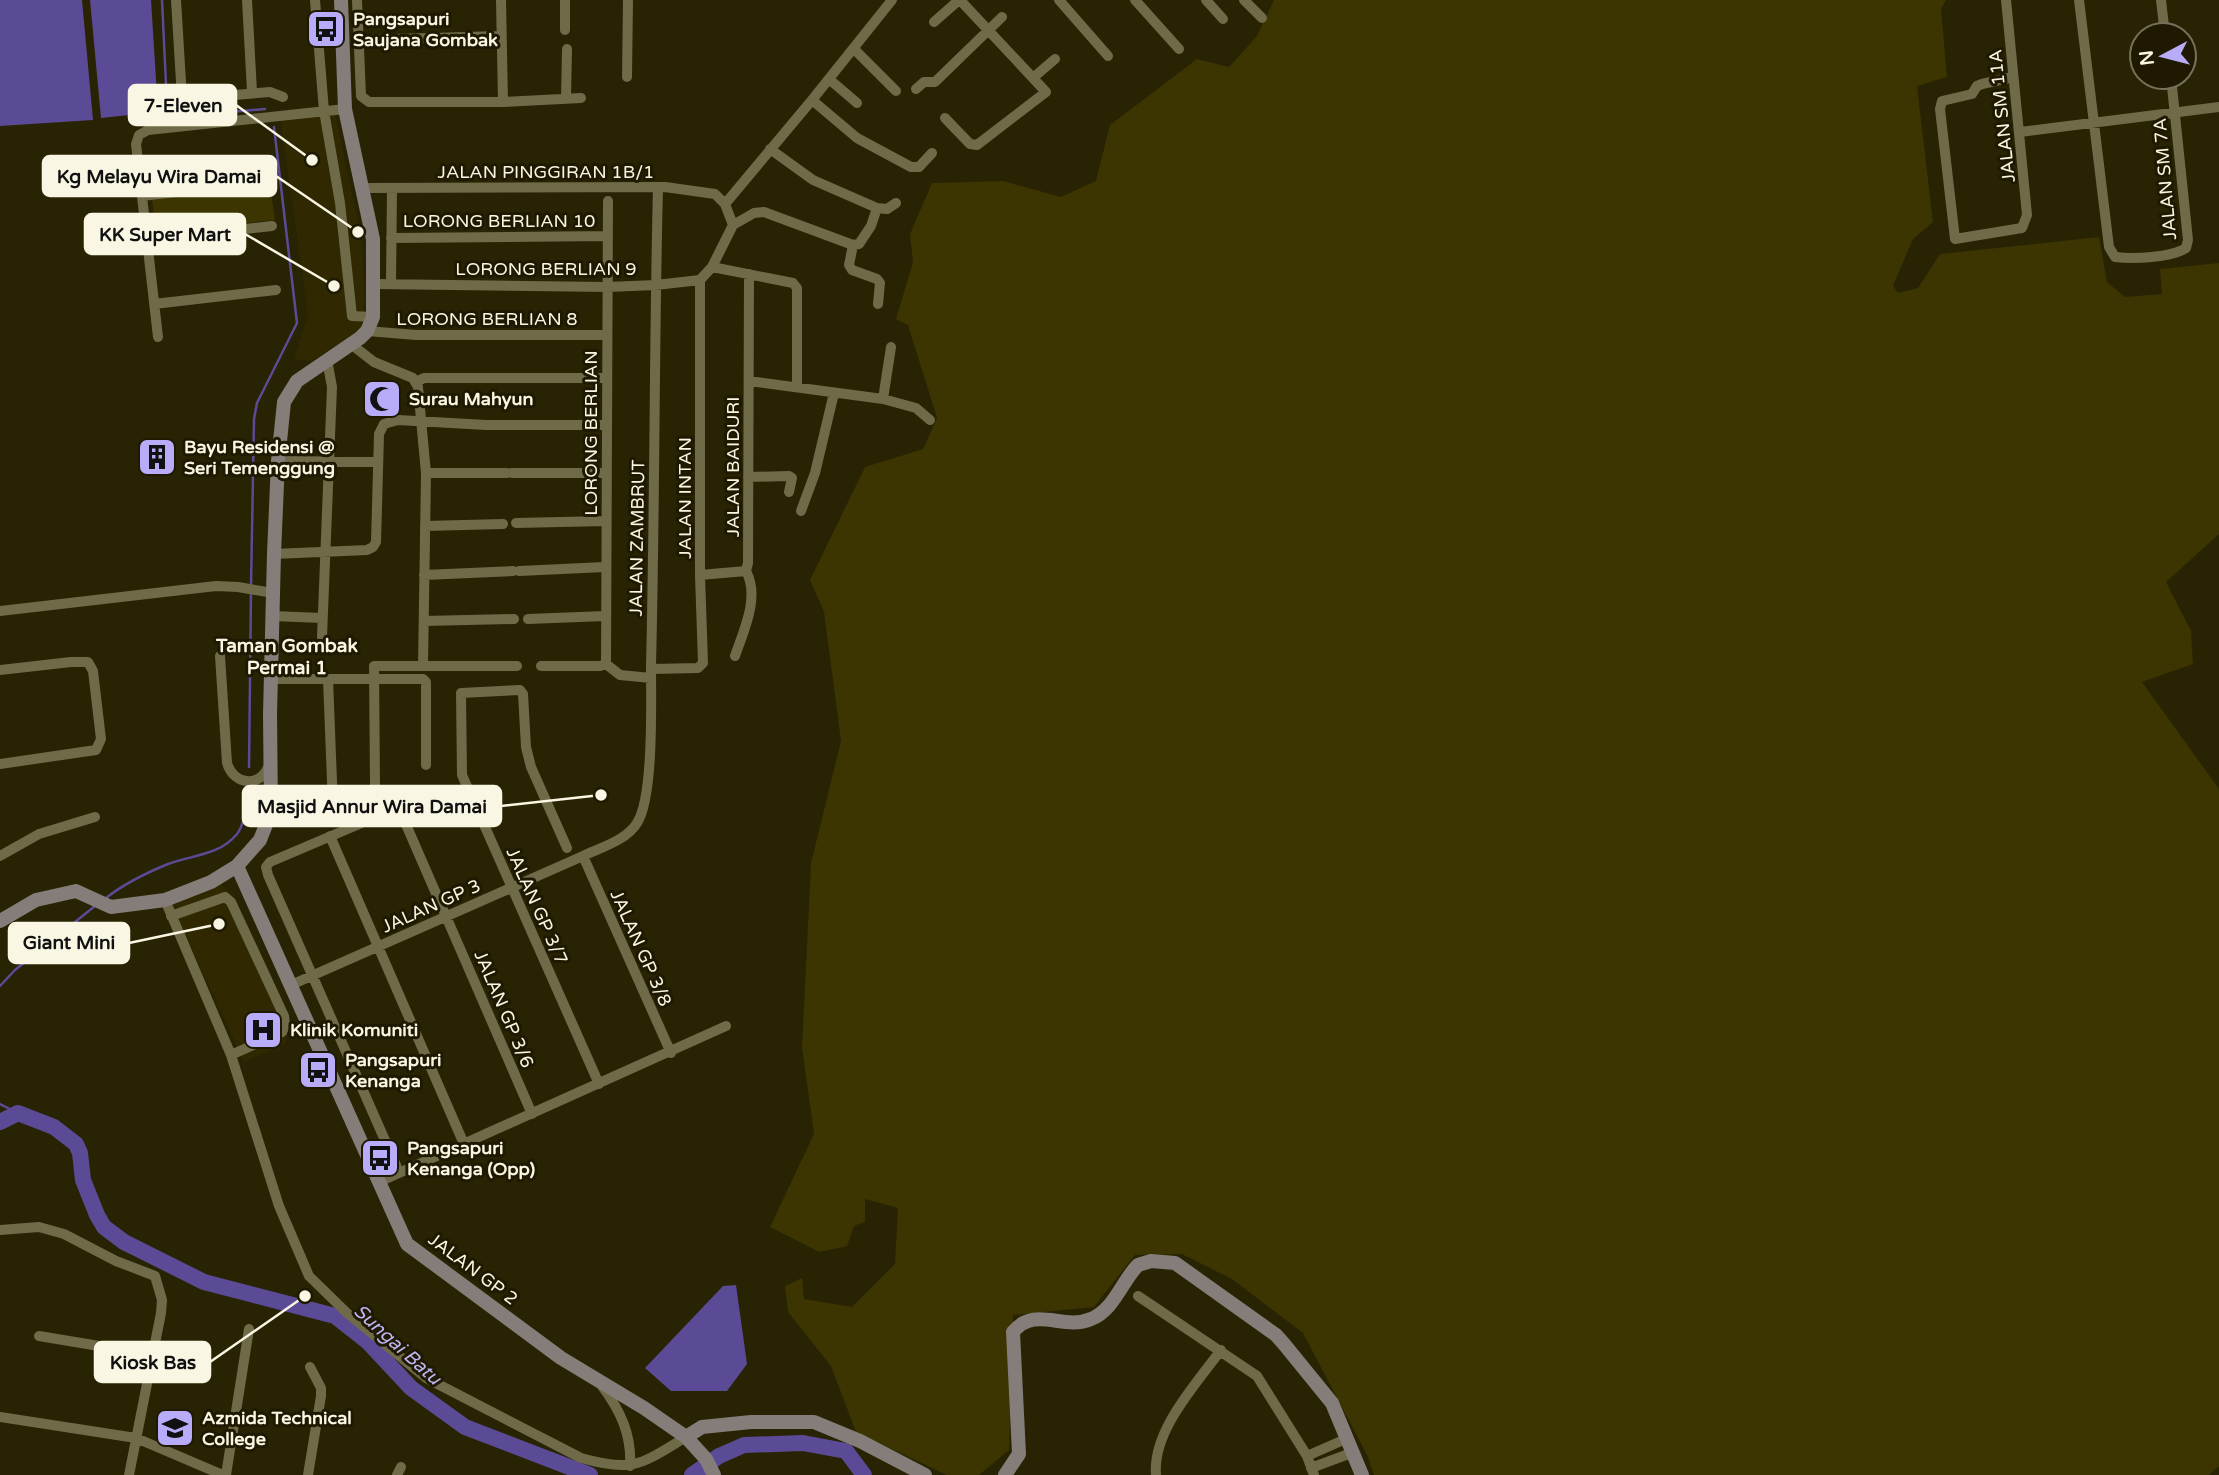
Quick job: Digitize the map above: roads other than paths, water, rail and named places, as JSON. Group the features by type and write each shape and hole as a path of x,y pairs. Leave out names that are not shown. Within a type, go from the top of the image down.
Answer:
{"street":[{"path":"176,0 181,98 252,92 270,92 283,97"},
{"path":"247,0 252,92"},
{"path":"315,0 324,111 340,203 352,316 373,317"},
{"path":"0,921 36,900 56,894 75,891 115,907 165,900 211,882 237,866 260,839 271,812 273,616 269,593 284,402 297,381 352,345 367,331 373,317 372,227 345,109 341,0"},
{"path":"357,0 361,96 369,102 503,102 581,98"},
{"path":"501,0 503,102"},
{"path":"565,0 565,30"},
{"path":"627,77 628,0"},
{"path":"733,225 725,204 892,0"},
{"path":"934,22 959,0 1046,92 977,145 970,144 945,118"},
{"path":"1059,0 1108,56"},
{"path":"1135,0 1180,49"},
{"path":"1206,0 1223,19"},
{"path":"1244,0 1262,18"},
{"name":"JALAN SM 11A","path":"2006,0 2027,215 2022,228 1955,239 1940,109 1942,101 1972,94 1978,86 2013,77"},
{"path":"2079,0 2092,124"},
{"path":"2161,0 2163,21"},
{"path":"916,89 924,82 935,82 1002,18"},
{"path":"359,40 502,36"},
{"path":"566,98 567,49"},
{"path":"854,49 896,91"},
{"path":"1034,77 1055,59"},
{"path":"829,79 857,103"},
{"name":"JALAN SM 7A","path":"2092,124 2109,247 2115,257 2178,253 2186,248 2188,240 2173,91"},
{"path":"812,100 857,138 911,167 919,167 932,152"},
{"path":"2020,132 2219,107"},
{"path":"158,337 136,144 139,135 148,130 345,109"},
{"path":"770,149 813,180 877,208 887,209 896,203"},
{"path":"142,196 264,182"},
{"name":"JALAN PINGGIRAN 1B/1","path":"363,188 658,187 715,194 725,204"},
{"name":"JALAN ZAMBRUT","path":"583,856 628,833 637,823 643,807 648,772 658,187"},
{"path":"391,284 392,190"},
{"name":"LORONG BERLIAN","path":"606,664 608,201"},
{"path":"700,280 712,267 733,225 754,213 764,212 853,246 859,244 871,226 877,208"},
{"path":"147,240 272,226"},
{"name":"LORONG BERLIAN 10","path":"391,238 608,236"},
{"path":"853,246 849,265 852,270 877,279 880,283 878,304"},
{"path":"712,267 787,280 797,288 797,387"},
{"name":"JALAN BAIDURI","path":"735,656 750,607 752,583 746,571 749,274"},
{"name":"LORONG BERLIAN 9","path":"374,284 607,287 700,280"},
{"name":"JALAN INTAN","path":"651,673 698,668 703,663 700,575 700,280"},
{"path":"155,303 276,290"},
{"name":"LORONG BERLIAN 8","path":"367,331 416,335 607,335"},
{"path":"352,345 374,362 416,382"},
{"path":"883,400 891,347"},
{"path":"321,637 332,387 327,360"},
{"path":"416,382 424,378 607,378"},
{"path":"749,381 883,400 916,408 930,420"},
{"path":"416,382 426,473 423,666"},
{"path":"801,511 815,473 834,393"},
{"path":"274,554 367,550 373,547 376,542 379,434 384,424 398,420 486,425 606,425"},
{"path":"278,461 378,462"},
{"path":"426,473 606,473"},
{"path":"748,477 789,476 792,478 789,492"},
{"path":"516,523 606,521"},
{"path":"425,526 503,524"},
{"path":"425,575 605,567"},
{"path":"700,575 746,571"},
{"path":"0,611 216,586 269,593"},
{"path":"273,616 322,618"},
{"path":"528,619 605,616"},
{"path":"424,621 514,619"},
{"path":"220,656 229,771 242,780 260,778 267,772 271,761"},
{"path":"0,670 88,662 93,671 101,739 96,750 0,764"},
{"path":"541,666 606,664 620,675 651,673"},
{"path":"271,812 371,801 374,794 374,666 517,666"},
{"path":"271,679 423,679 426,682 426,765"},
{"path":"328,679 333,807"},
{"name":"JALAN GP 3/7","path":"566,848 531,767 526,747 523,694 516,689 464,692 460,695 462,775 599,1084"},
{"name":"JALAN GP 3/6","path":"330,836 397,809 401,813 532,1114"},
{"path":"0,856 38,834 95,817"},
{"path":"399,1172 311,976 266,867 270,862 330,836 464,1144"},
{"name":"JALAN GP 3","path":"291,985 583,856"},
{"name":"JALAN GP 3/8","path":"583,856 671,1052"},
{"name":"JALAN GP 2","path":"237,866 407,1244 561,1359 644,1408 686,1437 713,1469 714,1475"},
{"path":"171,916 225,897 231,902 284,1016 285,1025 282,1032 231,1055"},
{"path":"165,900 231,1055 279,1206 309,1276 347,1313 426,1378 581,1458 608,1466 631,1466 648,1460 702,1427 751,1422 814,1422 860,1441 925,1475"},
{"path":"237,916 257,908"},
{"path":"284,1016 301,1008"},
{"path":"379,1181 726,1026"},
{"path":"0,1230 39,1227 64,1234 116,1261 155,1276 162,1300 130,1475"},
{"path":"1005,1475 1019,1454 1013,1332 1022,1321 1036,1318 1073,1323 1090,1320 1102,1314 1138,1265 1151,1261 1175,1263 1276,1335 1332,1403 1362,1475"},
{"path":"1138,1296 1257,1376 1307,1456 1312,1472 1354,1452"},
{"path":"0,1418 136,1438 224,1475 249,1329"},
{"path":"39,1336 153,1355"},
{"path":"1156,1475 1156,1454 1163,1435 1221,1350"},
{"path":"308,1475 321,1396 321,1388 310,1367"},
{"path":"600,1383 621,1413 631,1449 631,1466"},
{"path":"1307,1456 1348,1438"}],"waterway":[{"path":"162,0 167,105 171,117 265,109"},
{"path":"251,586 254,419 257,403 297,323 274,127"},
{"path":"249,767 251,592"},
{"path":"106,898 152,871 213,851 230,841 242,824 248,787"},
{"path":"0,986 15,970 95,906"},
{"path":"0,1104 18,1113"},
{"name":"Sungai Batu","path":"0,1122 18,1113 54,1127 76,1144 80,1153 83,1180 97,1215 104,1227 124,1242 204,1282 335,1316 368,1342 411,1388 465,1427 590,1475"},
{"name":"Sungai Batu","path":"692,1475 719,1456 744,1445 803,1443 846,1451 864,1475"}],"place":[{"name":"Pangsapuri Saujana Gombak","path":"326,29"},
{"name":"7-Eleven","path":"312,160"},
{"name":"Kg Melayu Wira Damai","path":"358,232"},
{"name":"KK Super Mart","path":"334,286"},
{"name":"Surau Mahyun","path":"382,399"},
{"name":"Bayu Residensi @ Seri Temenggung","path":"157,457"},
{"name":"Masjid Annur Wira Damai","path":"601,795"},
{"name":"Giant Mini","path":"219,924"},
{"name":"Klinik Komuniti","path":"263,1030"},
{"name":"Pangsapuri Kenanga","path":"318,1070"},
{"name":"Pangsapuri Kenanga (Opp)","path":"380,1158"},
{"name":"Kiosk Bas","path":"305,1296"},
{"name":"Azmida Technical College","path":"175,1428"}],"district":[{"name":"Taman Gombak Permai 1","path":"287,656"}]}
